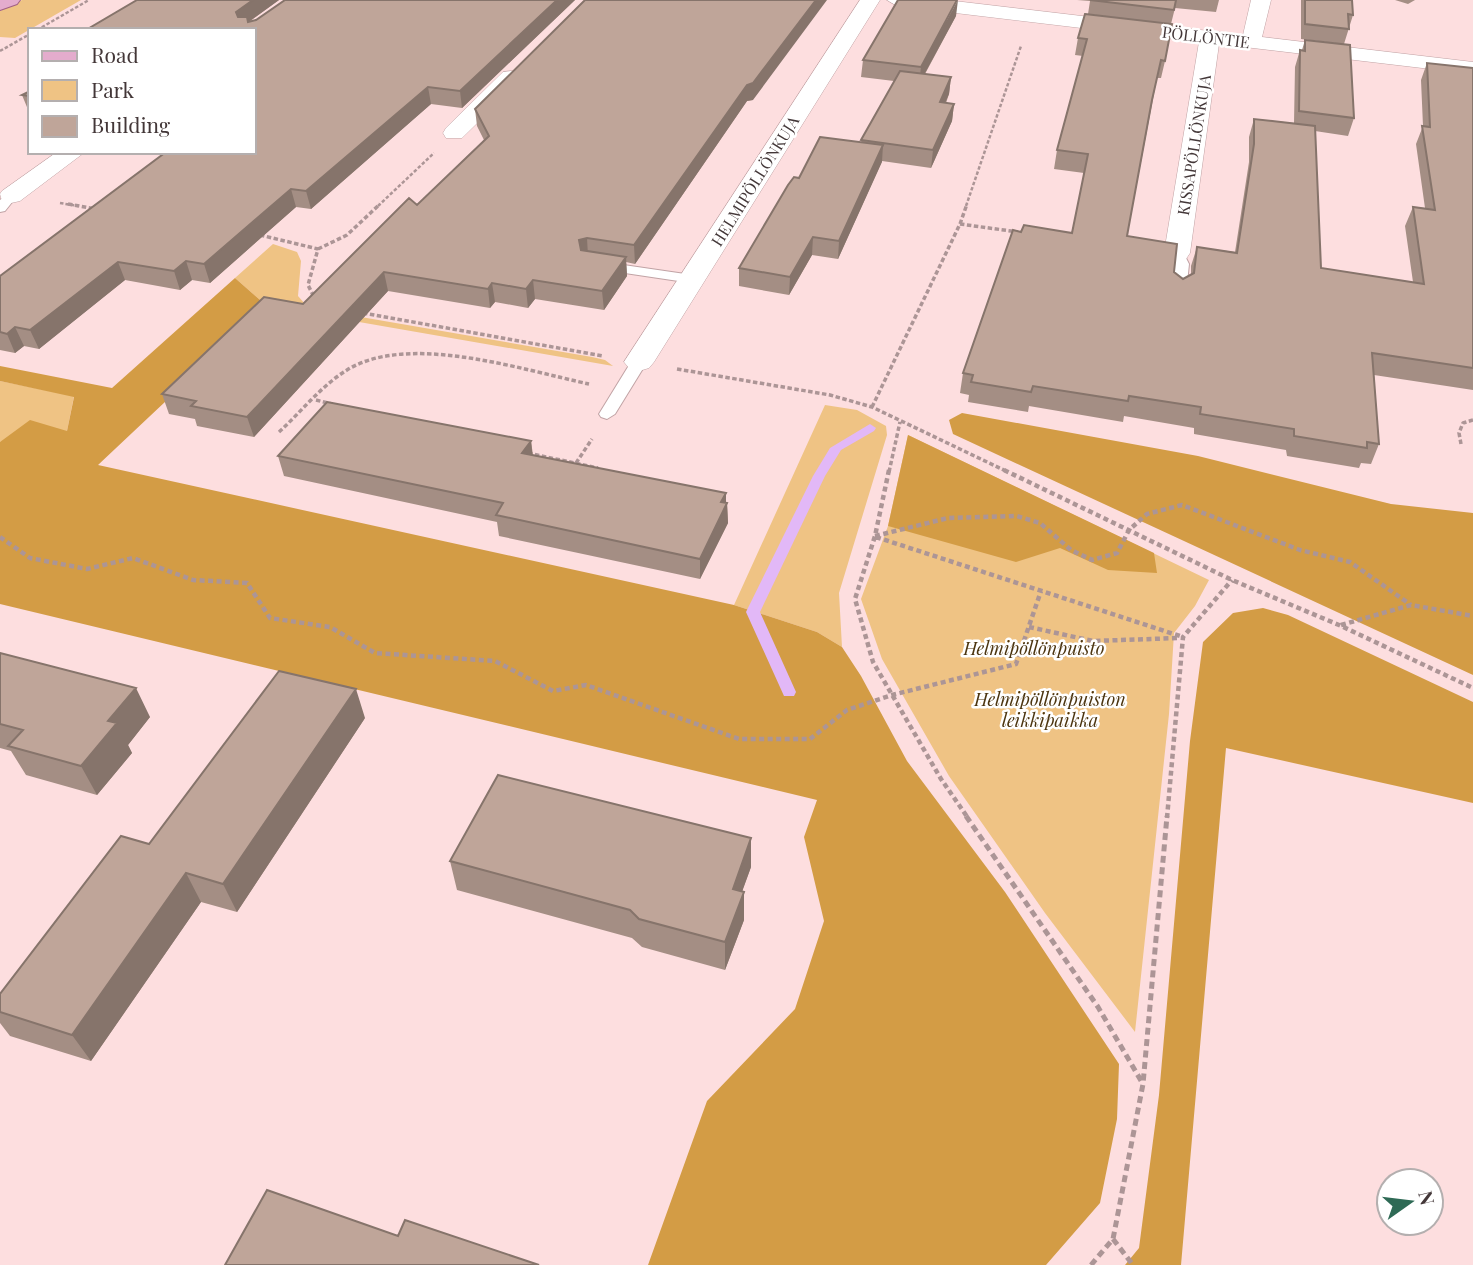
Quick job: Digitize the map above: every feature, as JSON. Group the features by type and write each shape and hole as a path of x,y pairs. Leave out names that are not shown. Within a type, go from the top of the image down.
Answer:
{"main road":[{"path":"0,4 10,0"}],"street":[{"name":"HELMIPÖLLÖNKUJA","path":"639,362 870,0"},
{"name":"PÖLLÖNTIE","path":"897,0 1033,7 1210,38 1473,68"},
{"path":"1251,43 1261,0"},
{"name":"KISSAPÖLLÖNKUJA","path":"1177,253 1210,38"},
{"path":"454,133 528,61"},
{"path":"5,202 70,154"}],"lane":[{"path":"1177,253 1182,264 1179,292"},
{"path":"588,263 692,279"},
{"path":"607,414 639,362"}],"path":[{"path":"40,28 89,0"},
{"path":"872,407 960,224 1033,7"},
{"path":"0,51 28,35"},
{"path":"253,234 318,249 347,235 454,133"},
{"path":"5,202 105,211"},
{"path":"960,224 1028,233"},
{"path":"318,249 308,285 313,298 323,303"},
{"path":"359,312 830,395 872,407 1232,580 1339,625 1473,688"},
{"path":"279,432 347,370 384,356 411,354 450,357 623,391"},
{"path":"316,400 341,407"},
{"path":"1461,444 1459,433 1463,423 1473,420"},
{"path":"900,422 875,536 855,599 873,662 941,779 1098,1007 1143,1084"},
{"path":"523,452 603,469"},
{"path":"875,536 948,518 1017,516 1040,523 1071,550 1092,560 1117,553 1129,530 1147,514 1182,505 1300,550 1350,562 1411,605"},
{"path":"875,536 1183,637"},
{"path":"0,537 30,558 75,567 86,569 133,558 193,580 247,583 270,618 330,627 376,653 495,661 553,691 586,685 739,739 810,739 846,710 891,695 1017,664 1041,591"},
{"path":"1091,1265 1113,1239 1143,1084 1183,637 1232,580"},
{"path":"1339,625 1411,605 1473,616"},
{"path":"1029,626 1093,640 1183,637"},
{"path":"1113,1239 1133,1265"}],"green space":[{"path":"22,0 81,0 28,28 15,38 0,37 0,11"},
{"path":"273,244 297,252 301,261 298,296 305,304 332,312 592,357 605,360 613,366 267,306 235,278"},
{"path":"0,381 74,396 67,431 0,442"},
{"path":"825,405 857,410 886,426 887,435 839,593 842,647 817,632 734,605"},
{"name":"Helmipöllönpuiston leikkipaikka","path":"908,435 1209,580 1195,606 1174,633 1169,714 1135,1032 1045,913 949,776 882,659 861,599 888,526"}],"shaded area":[{"path":"235,278 267,306 98,465 734,605 817,632 842,647 861,676 907,761 1005,892 1119,1064 1117,1119 1100,1203 1046,1265 648,1265 707,1101 795,1009 824,921 804,837 817,800 0,604 0,442 30,420 67,431 74,397 0,381 0,366 112,388"},
{"path":"962,413 1198,456 1391,504 1473,513 1473,675 953,434 949,420"},
{"path":"908,435 1154,553 1157,573 1108,570 1060,548 1016,562 888,526"},
{"path":"1263,608 1288,615 1473,702 1473,803 1226,748 1181,1265 1125,1265 1139,1248 1159,1095 1190,741 1203,642 1233,613"}],"building":[{"path":"137,0 253,0 236,12 238,17 247,17 248,22 256,20 285,0 557,0 460,91 428,87 306,191 291,189 204,264 186,261 174,271 118,262 30,330 15,327 7,334 0,332 0,276 163,154 256,154 256,28 89,28"},
{"path":"585,0 816,0 753,83 747,85 634,245 587,238 579,240 581,250 626,257 602,291 533,280 526,289 492,283 488,289 384,272 247,417 191,406 196,401 162,394 264,297 303,304 409,198 417,205 489,136 475,109"},
{"path":"898,0 957,0 921,67 863,60"},
{"path":"1090,0 1176,0 1174,10"},
{"path":"1305,0 1352,0 1353,15 1348,14 1349,29 1305,24"},
{"path":"1085,14 1172,24 1165,61 1161,60 1152,100 1127,236 1177,244 1174,272 1183,279 1194,273 1197,247 1237,253 1254,144 1254,119 1315,126 1321,268 1424,284 1413,207 1435,210 1422,126 1430,127 1427,63 1473,68 1473,368 1372,353 1379,444 1367,442 1367,448 1294,436 1294,429 1200,414 1201,407 1129,396 1128,401 1033,386 1031,392 971,382 973,375 963,373 1013,230 1021,232 1024,225 1072,233 1088,154 1057,150 1087,39 1078,38"},
{"path":"1305,40 1350,45 1354,118 1299,111 1300,50 1305,51"},
{"path":"900,71 951,77 940,102 954,104 933,150 861,140"},
{"path":"820,137 883,145 839,241 813,237 790,277 739,268 788,185 794,177 799,178"},
{"path":"327,402 531,441 522,453 726,493 721,502 727,503 700,559 496,515 503,503 278,456"},
{"path":"0,653 136,688 108,721 117,723 81,766 8,746 23,730 0,724"},
{"path":"279,671 356,689 223,884 186,873 72,1035 0,1012 0,994 121,836 149,844"},
{"path":"498,775 751,838 733,889 744,892 725,942 639,919 630,910 450,861"},
{"path":"267,1190 398,1236 405,1220 539,1265 225,1265"}],"waterway":[{"path":"789,692 753,612 819,476 836,448 870,428"}],"park label":[{"name":"Helmipöllönpuisto","path":"1034,649"}]}
